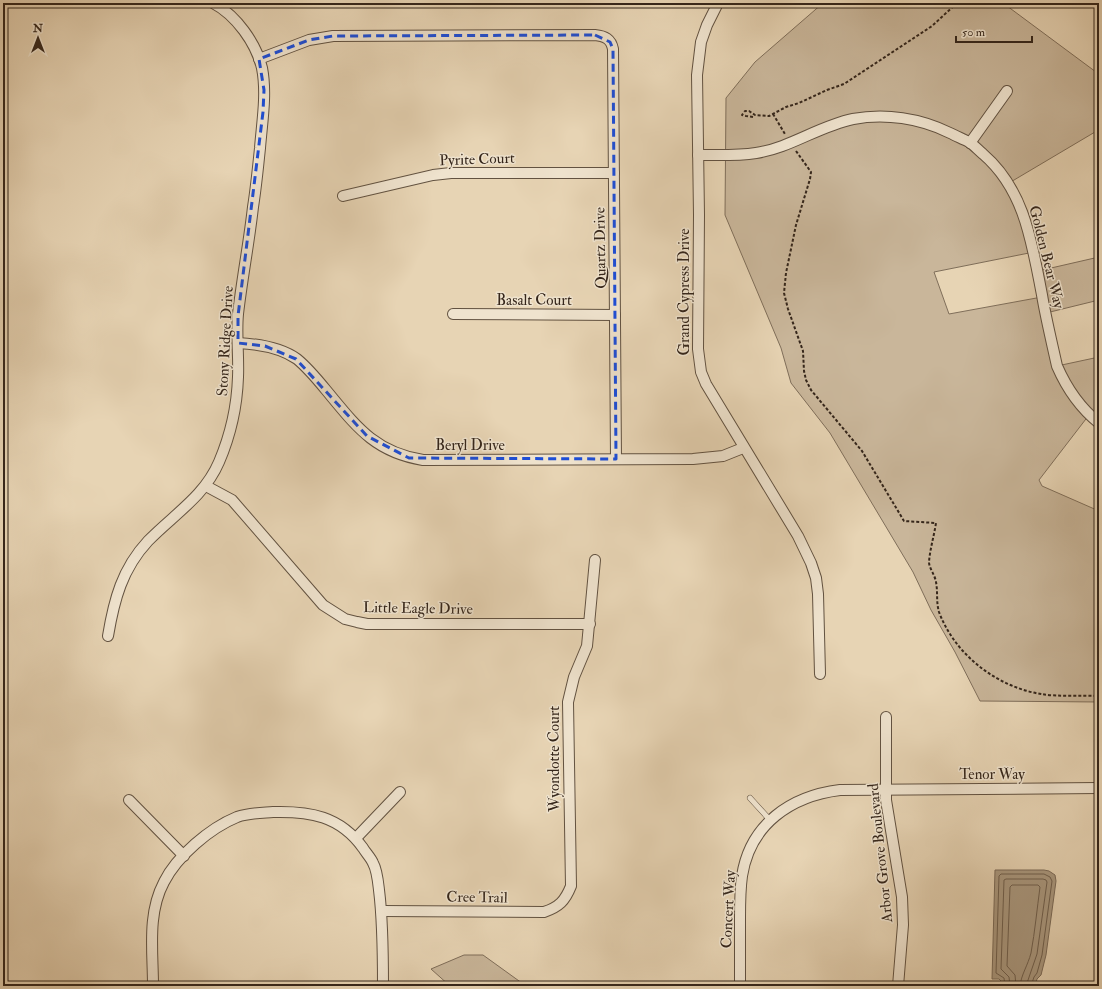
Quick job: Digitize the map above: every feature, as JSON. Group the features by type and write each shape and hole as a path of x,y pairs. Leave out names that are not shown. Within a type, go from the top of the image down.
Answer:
{"street":[{"name":"Stony Ridge Drive","path":"108,636 114,604 122,578 135,557 148,541 194,500 206,486 219,463 230,435 235,414 238,378 238,316 254,206 264,90 262,68 255,50 233,19 213,3"},
{"name":"Grand Cypress Drive","path":"718,3 707,25 701,42 697,75 700,215 699,360 706,384 798,536 811,563 816,578 818,594 820,674"},
{"name":"Quartz Drive","path":"259,59 309,40 333,36 595,35 607,38 613,50 616,459"},
{"path":"970,143 1007,91"},
{"name":"Golden Bear Way","path":"698,155 756,153 790,142 834,124 853,119 893,117 925,122 970,143 1000,170 1009,183 1019,203 1026,220 1034,252 1057,366 1064,383 1078,404 1099,422"},
{"name":"Pyrite Court","path":"343,196 433,175 451,173 614,173"},
{"name":"Basalt Court","path":"453,314 615,315"},
{"name":"Beryl Drive","path":"238,343 266,346 296,358 309,370 355,425 367,436 380,446 409,458 423,460 708,458 723,456 744,448"},
{"name":"Little Eagle Drive","path":"206,486 232,500 323,605 344,618 367,624 590,624"},
{"name":"Wyondotte Court","path":"567,897 571,886 568,702 574,677 587,646 595,560"},
{"name":"Arbor Grove Boulevard","path":"886,717 886,790 903,912 898,986"},
{"name":"Tenor Way","path":"886,790 1099,788"},
{"name":"Concert Way","path":"740,986 740,886 746,859 753,842 761,829 788,806 804,798 825,792 840,790 886,790"},
{"path":"356,838 400,792"},
{"path":"129,800 184,856"},
{"path":"153,986 153,920 155,905 164,881 171,869 207,835 220,825 237,817 256,813 288,812 307,813 319,816 341,826 356,838 374,864 382,911 383,986"},
{"name":"Cree Trail","path":"382,911 544,912 552,910 567,897"}],"lane":[{"path":"750,798 770,820"}],"path":[{"path":"753,117 742,115 745,111 749,110 755,115 769,116 820,92 844,84 932,26 957,3"},
{"path":"773,114 811,172 796,226 786,273 784,293 803,351 804,371 811,390 862,451 904,521 936,523 929,564 936,582 939,612 957,644 988,674 1002,682 1042,694 1099,696"}],"highlighted area":[{"path":"595,35 610,42 613,49 616,459 409,458 367,436 296,359 265,346 238,343 238,316 263,112 264,90 259,59 309,40 333,36"}],"shaded area":[{"path":"823,3 1003,3 1096,72 1099,66 1099,145 1095,132 1009,183 1034,252 934,272 949,314 1042,297 1038,271 1099,257 1099,300 1046,313 1057,366 1099,357 1099,423 1089,415 1039,480 1042,486 1099,511 1099,702 980,701 955,652 931,610 913,572 830,433 791,383 781,348 725,215 726,98 755,62"},
{"path":"464,955 483,955 526,986 450,986 431,969"}],"water":[{"path":"995,870 1044,870 1055,875 1056,881 1046,955 1041,975 1037,979 1035,986 1001,986 1001,981 999,979 992,979"}]}
